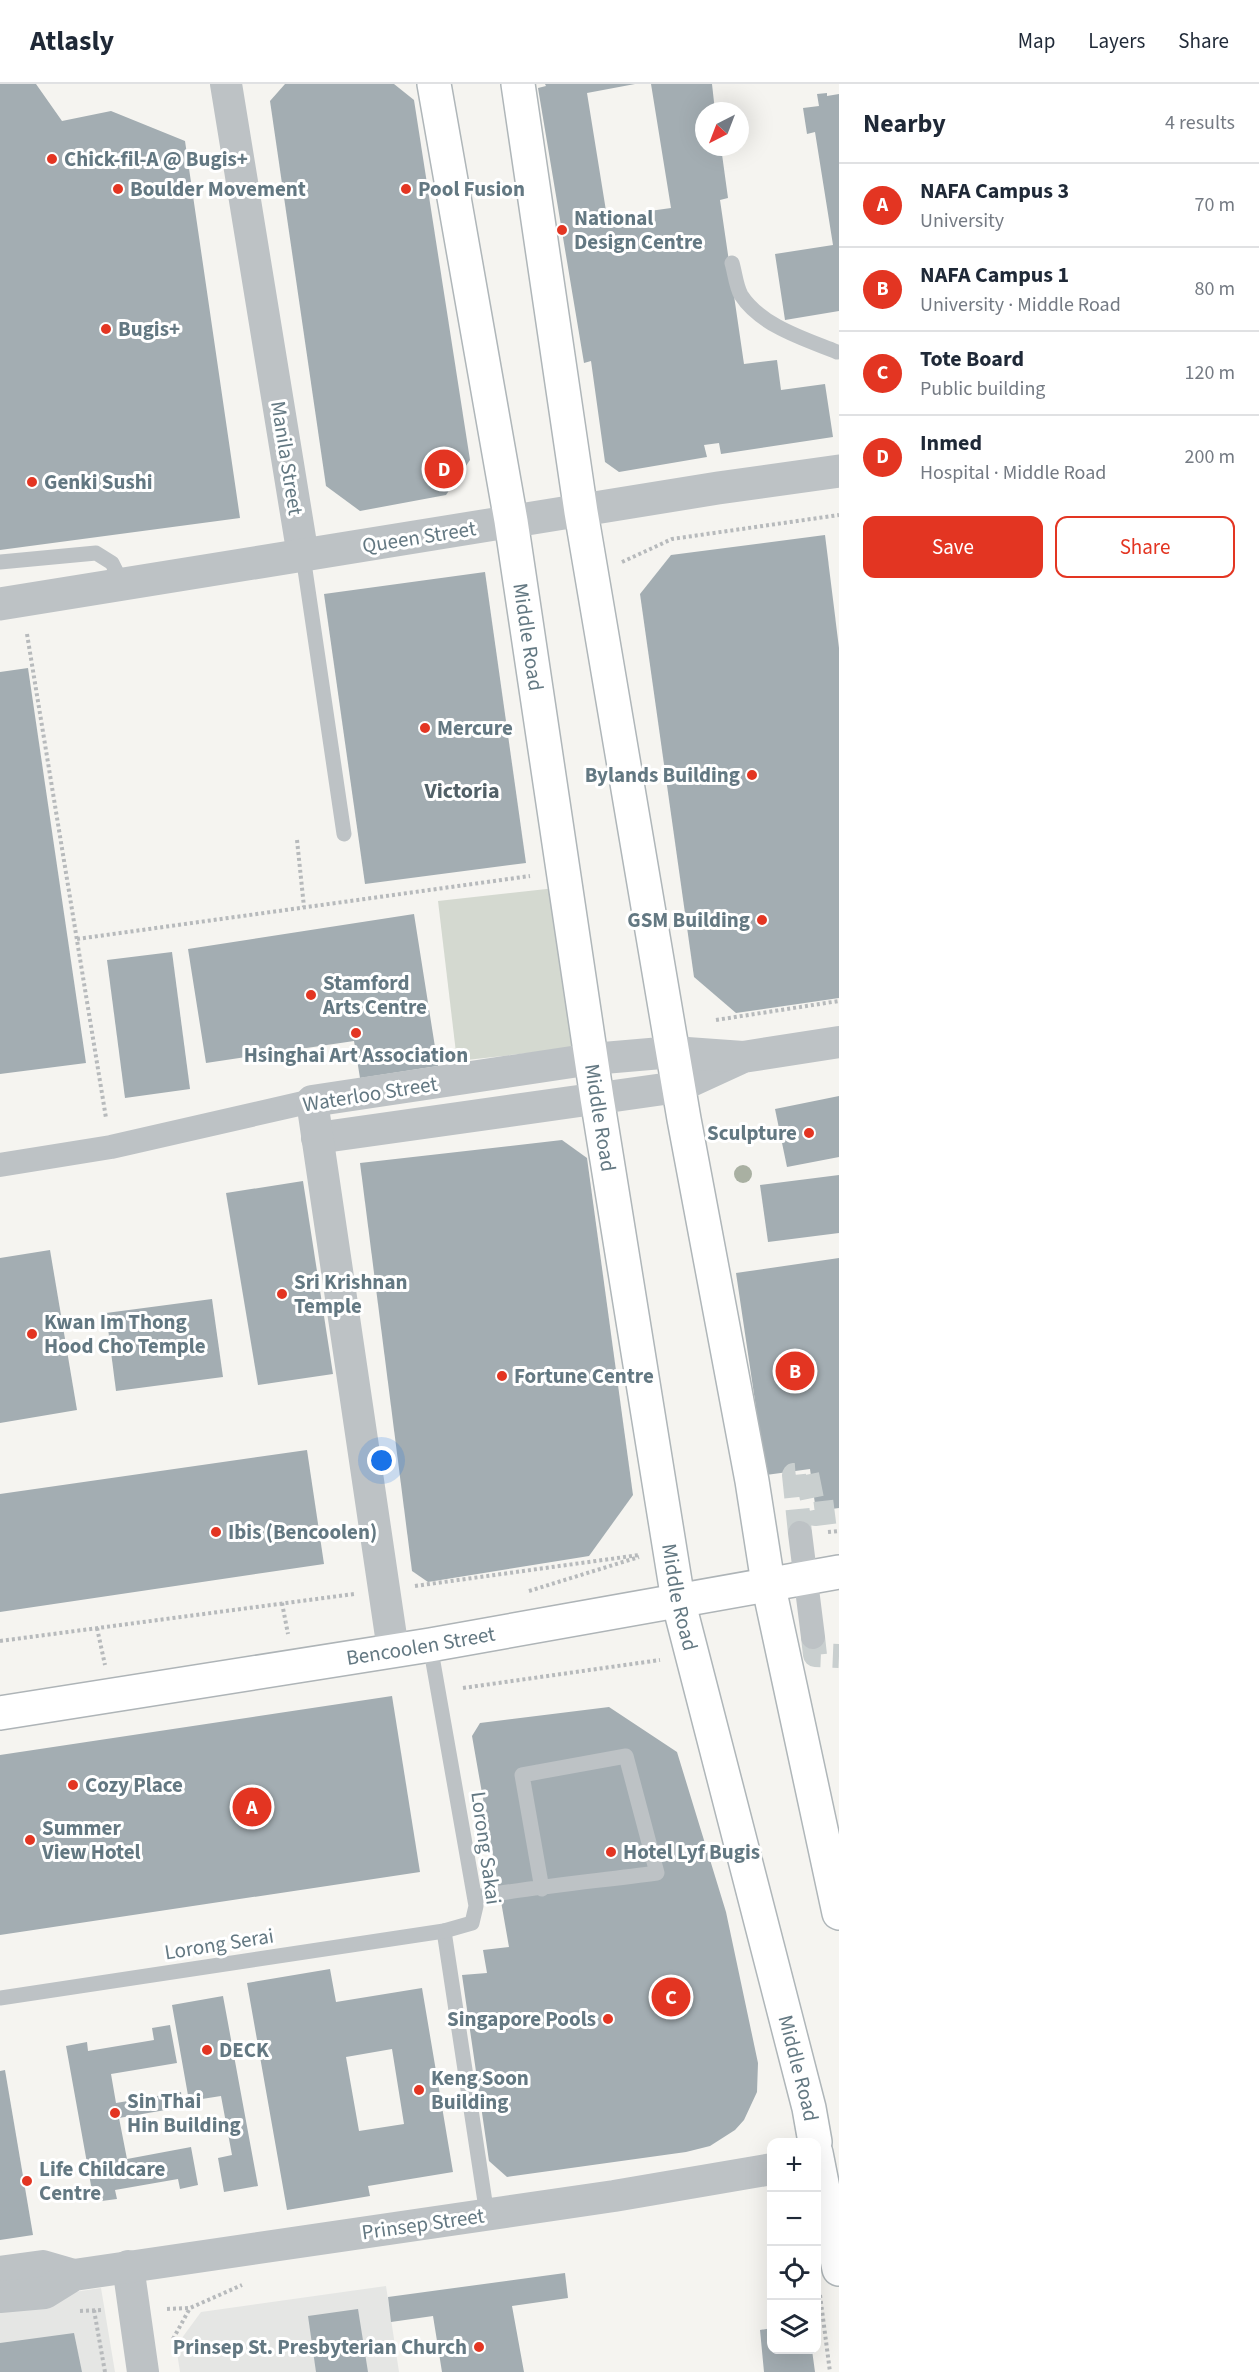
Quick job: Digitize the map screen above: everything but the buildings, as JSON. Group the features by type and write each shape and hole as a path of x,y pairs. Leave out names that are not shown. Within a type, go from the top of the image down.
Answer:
{"main road":[{"name":"Middle Road","path":"434,84 511,521 597,1098 678,1600 817,2138"},
{"path":"518,84 581,512 678,1087 752,1481 768,1583 839,1913"},
{"name":"Bencoolen Street","path":"0,1713 430,1645 839,1572"},
{"name":"Middle Road","path":"821,2155 828,2277"}],"street":[{"name":"Manila Street","path":"226,84 303,556"},
{"name":"Queen Street","path":"11,602 511,521 581,512 718,488 839,471"},
{"name":"Waterloo Street","path":"0,1165 111,1147 312,1101 592,1059 673,1052 743,1057 839,1042"},
{"name":"Waterloo Street","path":"317,1138 678,1087 743,1057"},
{"path":"312,1101 393,1650"},
{"path":"800,1533 813,1637"},
{"name":"Prinsep Street","path":"0,2297 45,2293 74,2275 128,2266 487,2215 767,2170"},
{"name":"Prinsep Street","path":"0,2272 44,2265 74,2275"},
{"path":"128,2266 143,2372"}],"lane":[{"path":"732,263 741,294 754,309 783,330 837,352"},
{"path":"0,562 96,553 112,564 123,585"},
{"name":"Manila Street","path":"303,556 344,834"},
{"name":"Lorong Sakai","path":"430,1645 476,1913 472,1923 444,1931"},
{"path":"475,1898 542,1889 657,1872 626,1756 522,1775 542,1889"},
{"path":"444,1931 487,2215"},
{"name":"Lorong Serai","path":"0,1998 444,1931"}],"path":[{"path":"621,562 672,539 839,515"},
{"path":"11,602 78,939 111,1147"},
{"path":"297,840 303,907"},
{"path":"78,939 564,871"},
{"path":"706,1022 839,1001"},
{"path":"0,1641 640,1555"},
{"path":"282,1603 289,1638"},
{"path":"97,1628 106,1670"},
{"path":"439,1691 672,1658"},
{"path":"828,2277 830,2372"},
{"path":"171,2344 190,2308"},
{"path":"94,2310 105,2372"}],"shaded area":[{"path":"583,885 602,1045 457,1061 438,901"},
{"path":"386,2286 399,2372 180,2372 176,2346 201,2312"},
{"path":"101,2288 115,2372 0,2372 0,2303"}],"tunnel":[{"path":"800,1533 794,1475 807,1474 815,1514 839,1511"},
{"path":"813,1637 815,1655 839,1656"}],"place":[{"name":"Chick-fil-A @ Bugis+","path":"52,159"},
{"name":"Boulder Movement","path":"118,189"},
{"name":"Pool Fusion","path":"406,189"},
{"name":"National Design Centre","path":"562,230"},
{"name":"Bugis+","path":"106,329"},
{"name":"Inmed","path":"444,469"},
{"name":"Genki Sushi","path":"32,482"},
{"name":"Mercure","path":"425,728"},
{"name":"Bylands Building","path":"752,775"},
{"name":"GSM Building","path":"762,920"},
{"name":"Stamford Arts Centre","path":"311,995"},
{"name":"Hsinghai Art Association","path":"356,1033"},
{"name":"Sculpture","path":"809,1133"},
{"name":"Sri Krishnan Temple","path":"282,1294"},
{"name":"Kwan Im Thong Hood Cho Temple","path":"32,1334"},
{"name":"NAFA Campus 1","path":"795,1371"},
{"name":"Fortune Centre","path":"502,1376"},
{"name":"Ibis (Bencoolen)","path":"216,1532"},
{"name":"Cozy Place","path":"73,1785"},
{"name":"NAFA Campus 3","path":"252,1807"},
{"name":"Summer View Hotel","path":"30,1840"},
{"name":"Hotel Lyf Bugis","path":"611,1852"},
{"name":"Tote Board","path":"671,1997"},
{"name":"Singapore Pools","path":"608,2019"},
{"name":"DECK","path":"207,2050"},
{"name":"Keng Soon Building","path":"419,2090"},
{"name":"Sin Thai Hin Building","path":"115,2113"},
{"name":"Life Childcare Centre","path":"27,2181"},
{"name":"Prinsep St. Presbyterian Church","path":"479,2347"}],"district":[{"name":"Victoria","path":"462,791"}]}
